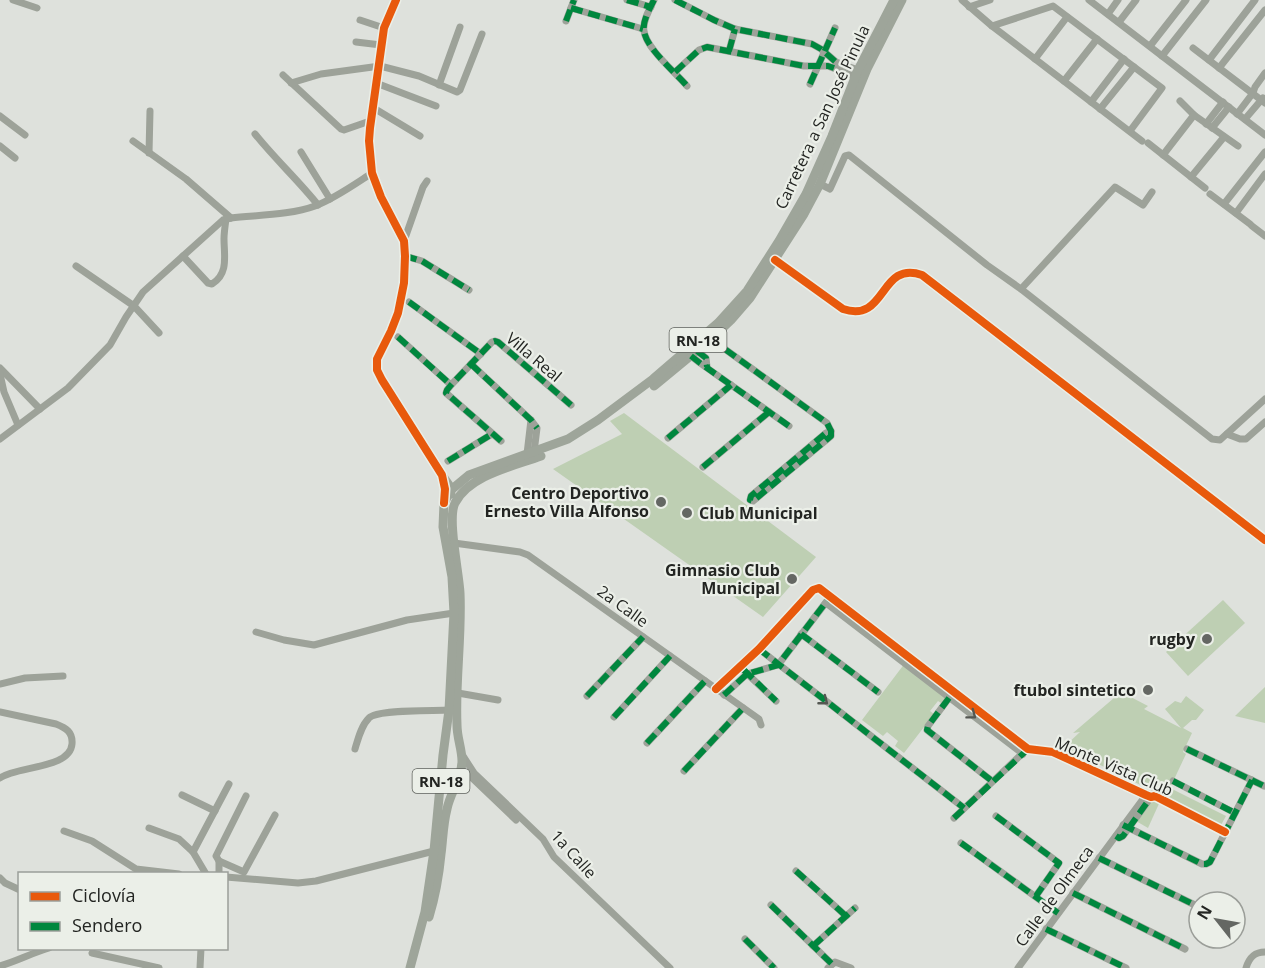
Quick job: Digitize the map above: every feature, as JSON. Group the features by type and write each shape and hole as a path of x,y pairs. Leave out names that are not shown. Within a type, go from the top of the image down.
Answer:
{"main road":[{"name":"Carretera a San José Pinula","path":"414,968 434,900 447,809 462,766 457,726 461,623 459,584 452,548 443,527 444,503 451,490 464,479 482,470 568,439 598,420 653,379 718,323 747,291 807,194 857,73 894,0"},
{"name":"Carretera a San José Pinula","path":"410,968 425,912 449,710 454,613 452,548 455,502 485,475 573,444 697,354 731,320 750,297 804,214 820,184 867,69 902,0"},
{"path":"442,476 451,490 448,524 453,531"},
{"path":"443,753 453,749 462,754"},
{"path":"441,773 449,779 459,774"},
{"path":"434,850 437,854 431,896 434,900"}],"street":[{"path":"13,0 37,8"},
{"path":"566,21 574,0"},
{"path":"627,0 652,3 643,29 646,39 651,48 687,86"},
{"path":"675,0 735,29 817,46 836,62 857,73"},
{"path":"955,0 969,7 990,0"},
{"path":"962,0 992,26 1163,154 1265,236"},
{"path":"1089,0 1265,135"},
{"path":"1108,14 1118,0"},
{"path":"1150,46 1186,0"},
{"path":"1162,56 1206,0"},
{"path":"1209,60 1256,0 1265,8 1219,68"},
{"path":"393,1 381,45 369,141 372,173 381,197 404,241"},
{"path":"1119,22 1134,1"},
{"path":"992,26 1053,6 1124,59 1162,88 1130,131"},
{"path":"571,8 643,29"},
{"path":"1035,59 1067,17"},
{"path":"360,20 384,28"},
{"path":"1166,26 1178,36"},
{"path":"439,85 460,27"},
{"path":"810,84 835,28"},
{"path":"729,51 735,29"},
{"path":"291,83 321,74 380,66 419,76 457,92 460,90 482,34"},
{"path":"1064,81 1097,39"},
{"path":"356,42 381,45"},
{"path":"675,72 702,48 711,47 804,66 828,66 857,73"},
{"path":"1193,48 1264,99 1245,119"},
{"path":"1091,102 1124,59"},
{"path":"1100,109 1134,67"},
{"path":"1237,114 1265,73"},
{"path":"283,75 341,129 370,121"},
{"path":"376,83 436,106"},
{"path":"1180,101 1194,115 1238,146"},
{"path":"1209,126 1226,104"},
{"path":"372,107 420,136"},
{"path":"149,153 150,111"},
{"path":"1163,154 1194,115"},
{"path":"0,116 25,135"},
{"path":"255,134 272,156 318,205"},
{"path":"1191,177 1224,137"},
{"path":"133,141 186,178 229,218"},
{"path":"0,146 15,158"},
{"path":"301,152 330,199"},
{"path":"820,184 830,189 845,156 849,155 1212,439 1220,440 1265,399"},
{"path":"1224,204 1264,156"},
{"path":"0,439 68,388 110,345 143,292 223,220 303,210 330,199 372,173"},
{"path":"1236,213 1265,174"},
{"path":"427,181 404,241 404,283 398,313 378,356 376,367 442,476 445,489 444,503"},
{"path":"1021,289 1115,187 1143,205 1152,192"},
{"path":"1133,199 1138,191"},
{"path":"183,256 208,283 212,284 217,281 224,269 224,237 229,218"},
{"path":"405,256 422,261 469,290"},
{"path":"775,260 843,309 852,312 872,306 892,280 900,275 909,273 922,275 1265,540"},
{"path":"76,266 134,306 159,333"},
{"name":"Villa Real","path":"409,302 480,354"},
{"path":"398,337 451,385 446,393 501,441"},
{"path":"711,339 826,423 831,431 778,477"},
{"name":"Villa Real","path":"451,385 495,340 571,405"},
{"path":"697,354 699,363 789,426"},
{"path":"697,354 706,358 707,367"},
{"path":"471,364 537,428 531,453"},
{"path":"0,368 40,409"},
{"path":"0,374 4,392 18,425"},
{"path":"668,438 731,385"},
{"path":"703,467 770,412"},
{"path":"1227,434 1240,440 1246,440 1265,422"},
{"path":"448,460 492,434"},
{"path":"442,476 453,480 464,479"},
{"name":"2a Calle","path":"452,548 520,552 528,555 703,684 716,689 759,719 761,724"},
{"path":"716,689 759,649 814,589 820,589 828,600 778,665 747,674 724,695"},
{"name":"Monte Vista Club","path":"828,600 1025,751"},
{"path":"256,632 314,645 407,620 454,613"},
{"path":"801,633 878,692"},
{"path":"587,696 640,639"},
{"path":"759,649 964,808"},
{"path":"614,717 668,659"},
{"name":"Monte Vista Club","path":"908,661 949,698 1025,751 1053,752 1148,796 1155,796 1225,832"},
{"path":"740,667 776,701"},
{"path":"0,684 22,678 63,676"},
{"path":"647,743 703,684"},
{"path":"458,693 498,700"},
{"path":"949,698 928,726 927,731 992,781"},
{"path":"684,771 743,708"},
{"path":"355,749 362,728 368,718 374,714 449,710"},
{"path":"0,712 56,724 70,732 72,743 71,750 61,759 0,778"},
{"path":"1187,749 1264,786"},
{"path":"954,818 1025,751"},
{"name":"1a Calle","path":"462,754 474,773 543,839 554,857 670,968"},
{"path":"459,774 470,776 516,820"},
{"path":"1126,827 1205,864 1210,862 1251,780"},
{"name":"Monte Vista Club","path":"1173,781 1235,813"},
{"path":"193,852 229,784"},
{"path":"182,795 215,811"},
{"path":"246,796 216,856 223,862 244,872 274,815"},
{"name":"Monte Vista Club","path":"1114,838 1126,827 1148,796"},
{"path":"996,816 1059,863 1035,896"},
{"path":"149,828 179,839 193,852 205,872"},
{"path":"64,831 92,841 143,872"},
{"name":"Calle de Olmeca","path":"1018,968 1114,838"},
{"path":"961,843 1058,913"},
{"path":"228,875 298,883 316,881 434,850"},
{"path":"1099,858 1187,901"},
{"path":"219,872 223,862"},
{"path":"223,862 225,872"},
{"path":"796,871 846,916"},
{"path":"0,878 4,883 18,889"},
{"path":"1073,893 1185,949"},
{"path":"771,905 829,964 835,962 851,968"},
{"path":"813,946 855,908"},
{"path":"1046,929 1126,968"},
{"path":"745,939 774,968"},
{"path":"0,966 42,950"},
{"path":"200,968 201,950"},
{"path":"1246,968 1250,958 1265,952"},
{"path":"92,953 159,968"}],"green space":[{"name":"Club Municipal","path":"624,413 816,557 763,617 553,469 622,434 610,421"},
{"path":"1223,600 1245,623 1188,676 1166,652"},
{"path":"905,663 947,695 930,711 934,714 904,753 895,746 898,741 887,732 883,736 862,720"},
{"path":"1265,687 1265,723 1235,716"},
{"path":"1121,692 1148,706 1144,709 1181,728 1165,709 1175,701 1181,703 1186,696 1204,710 1196,720 1192,720 1183,728 1192,733 1183,752 1186,754 1170,788 1226,816 1221,825 1064,747 1080,732 1073,733"},
{"path":"1155,794 1162,797 1148,828 1136,821"}],"marked path":[{"path":"566,21 574,0"},
{"path":"627,0 651,7"},
{"path":"654,0 644,23 646,38 655,52 687,86"},
{"path":"675,0 735,29 812,44 836,62"},
{"path":"571,8 643,29"},
{"path":"810,84 835,28"},
{"path":"729,51 735,29"},
{"path":"675,72 699,50 707,47 804,66 834,68"},
{"path":"405,256 422,261 469,290"},
{"path":"409,302 481,354"},
{"path":"398,337 451,385"},
{"path":"711,339 827,423 831,431"},
{"path":"501,441 446,393 492,342 498,342 571,405"},
{"path":"697,351 706,358 707,367"},
{"path":"691,356 789,426"},
{"path":"471,364 537,428"},
{"path":"668,438 731,385"},
{"path":"703,467 769,412"},
{"path":"831,431 831,436 753,501 750,500 751,496 831,431"},
{"path":"448,461 492,434"},
{"path":"724,695 747,674 778,665 830,597"},
{"path":"801,634 878,692"},
{"path":"587,696 643,637"},
{"path":"759,649 964,808"},
{"path":"614,717 670,656"},
{"path":"744,670 776,701"},
{"path":"647,743 705,681"},
{"path":"949,698 927,730 992,781"},
{"path":"684,771 743,708"},
{"path":"954,818 1028,749"},
{"path":"1187,749 1264,786"},
{"path":"1123,825 1206,864 1210,862 1252,780"},
{"path":"1173,781 1235,813"},
{"path":"1116,836 1119,838 1123,836 1151,797"},
{"path":"996,816 1059,863 1036,896"},
{"path":"961,843 1058,913"},
{"path":"1099,858 1187,901"},
{"path":"796,871 846,916"},
{"path":"1073,893 1185,949"},
{"path":"771,905 832,964"},
{"path":"813,946 855,908"},
{"path":"1046,929 1126,968"},
{"path":"745,939 774,968"}],"cycle path":[{"path":"396,0 384,28 369,141 372,173 381,197 404,241 404,283 398,313 377,359 377,370 442,475 445,489 444,503"},
{"path":"775,260 843,309 857,311 868,308 898,276 908,273 922,275 1265,540"},
{"path":"716,689 759,649 813,590 819,588 1028,749 1053,752 1146,795 1155,796 1225,832"}],"place":[{"name":"Centro Deportivo Ernesto Villa Alfonso","path":"661,502"},
{"name":"Club Municipal","path":"687,513"},
{"name":"Gimnasio Club Municipal","path":"792,579"},
{"name":"rugby","path":"1207,639"},
{"name":"ftubol sintetico","path":"1148,690"}]}
